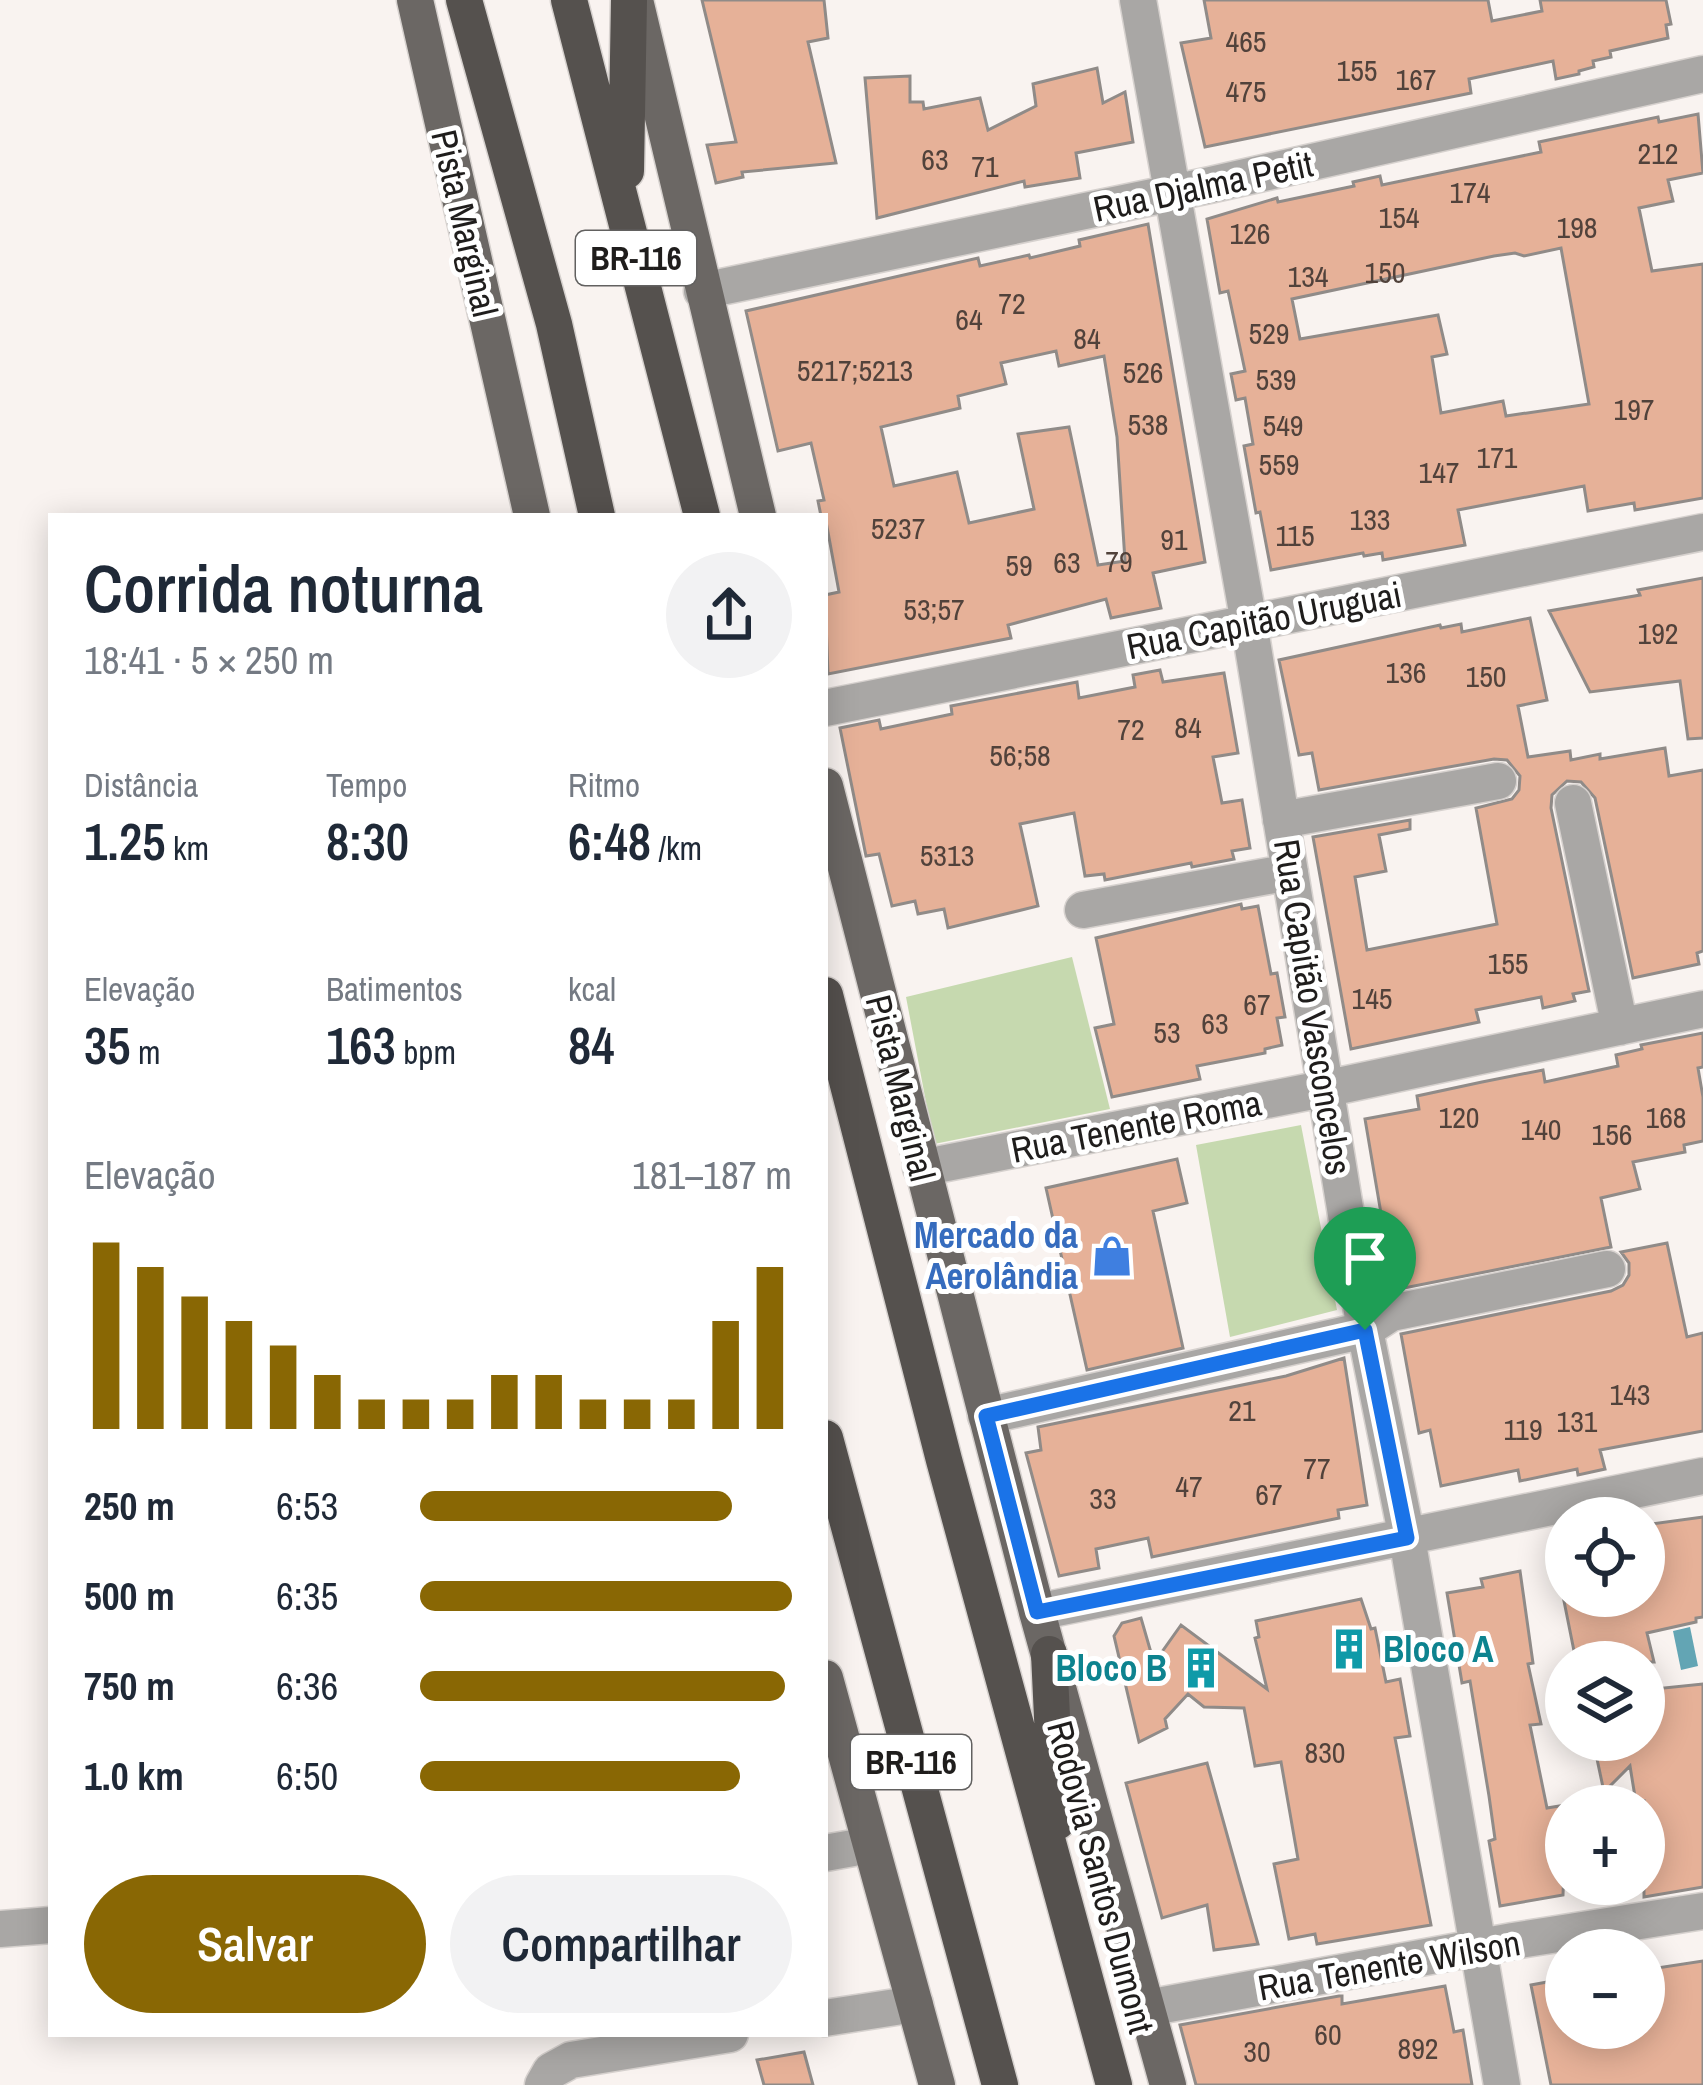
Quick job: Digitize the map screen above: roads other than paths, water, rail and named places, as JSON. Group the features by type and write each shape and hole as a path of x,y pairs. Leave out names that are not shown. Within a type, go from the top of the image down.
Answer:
{"highway":[{"name":"BR-116","path":"464,0 554,324 595,513"},
{"name":"BR-116","path":"569,0 701,513"},
{"path":"625,216 632,0"},
{"name":"Rodovia Santos Dumont","path":"828,1006 1114,2085"},
{"name":"BR-116","path":"828,1449 1000,2085"},
{"path":"1049,1654 1061,1892"}],"main road":[{"name":"Pista Marginal","path":"415,0 531,513"},
{"name":"BR-116","path":"632,0 757,513"},
{"name":"Pista Marginal","path":"828,798 1037,1612 1168,2085"},
{"name":"BR-116","path":"828,1689 938,2085"}],"street":[{"name":"Rua Capitão Vasconcelos","path":"1138,0 1249,623 1365,1330 1407,1538 1502,2085"},
{"name":"Rua Djalma Petit","path":"702,291 1170,194 1703,74"},
{"name":"Rua Capitão Uruguai","path":"828,707 1703,532"},
{"path":"1282,820 1498,781"},
{"path":"1573,803 1620,1027"},
{"path":"1083,910 1290,872"},
{"name":"Rua Tenente Roma","path":"921,1168 1703,1009"},
{"path":"986,1416 1365,1330 1391,1312 1607,1270"},
{"path":"1037,1612 1703,1476"},
{"path":"828,1852 870,1845"},
{"name":"Rua Tenente Wilson","path":"1147,2008 1703,1912"},
{"path":"0,1929 48,1925"},
{"path":"828,2018 915,2004"},
{"path":"543,2085 550,2071 571,2060 712,2037"}],"water":[{"path":"1690,1627 1698,1666 1681,1670 1673,1631"}],"place":[{"name":"Mercado da Aerolândia","path":"1112,1256"},
{"name":"Bloco A","path":"1349,1649"},
{"name":"Bloco B","path":"1201,1668"}]}
